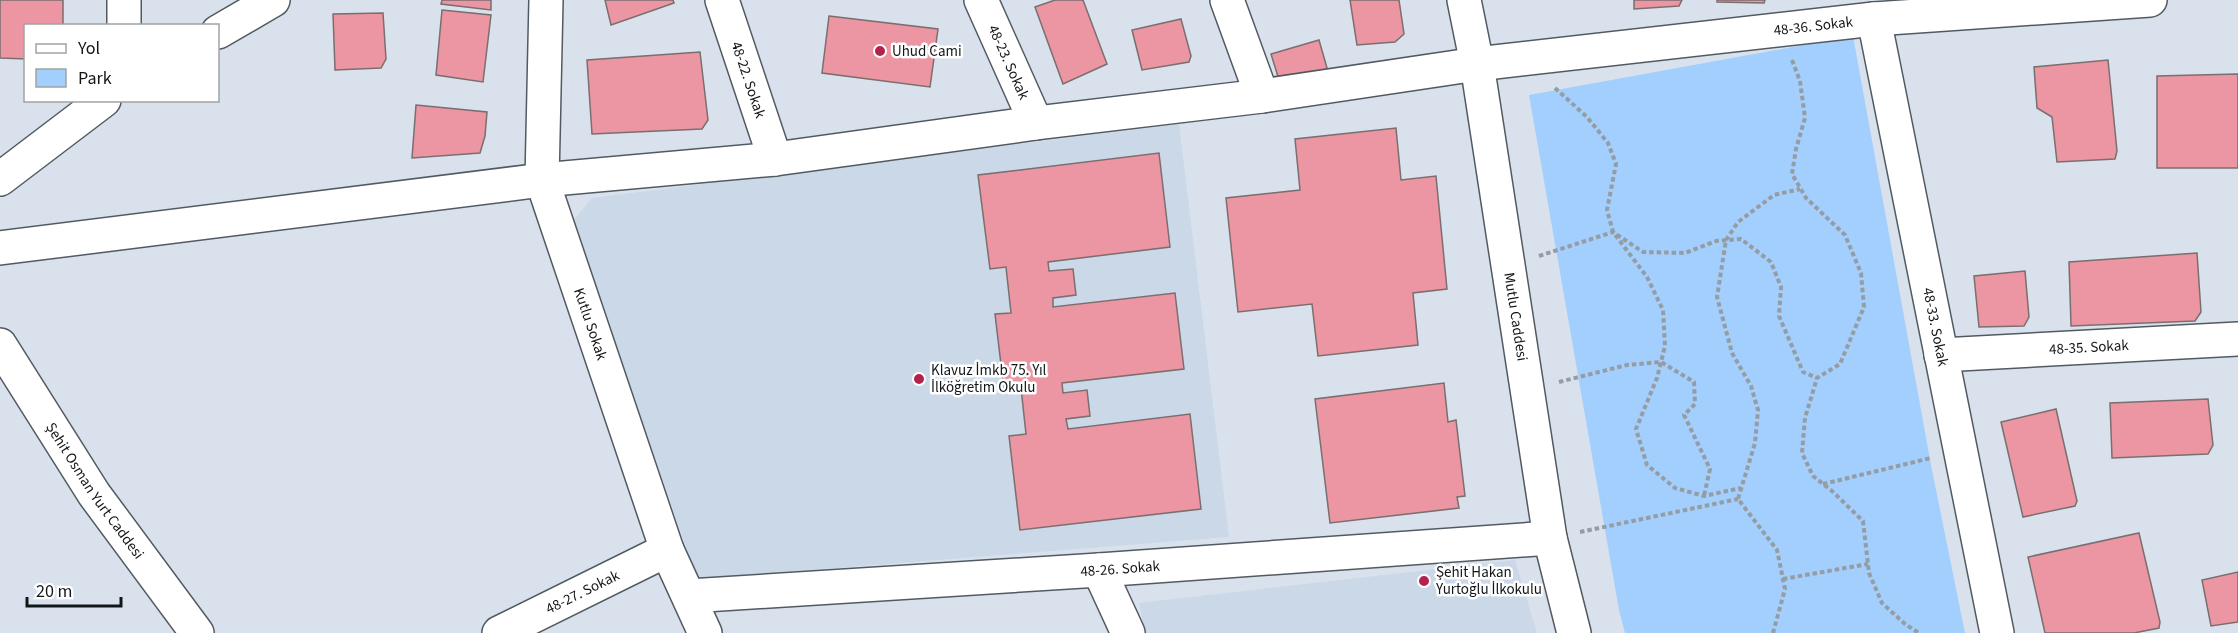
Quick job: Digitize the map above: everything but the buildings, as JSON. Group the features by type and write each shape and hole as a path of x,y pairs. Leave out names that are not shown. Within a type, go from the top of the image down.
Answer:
{"street":[{"path":"124,0 124,24"},
{"path":"219,31 273,0"},
{"name":"Kutlu Sokak","path":"546,0 543,180 667,550 705,633"},
{"name":"48-22. Sokak","path":"722,0 775,159"},
{"name":"48-23. Sokak","path":"981,0 1036,123"},
{"path":"1227,0 1262,96"},
{"name":"Mutlu Caddesi","path":"1464,0 1477,64 1550,538 1574,633"},
{"name":"48-36. Sokak","path":"0,248 543,180 775,159 1036,123 1262,96 1477,64 1874,19 2150,0"},
{"name":"48-33. Sokak","path":"1874,19 1997,633"},
{"path":"0,179 101,102"},
{"name":"48-35. Sokak","path":"1941,355 2238,339"},
{"name":"Şehit Osman Yurt Caddesi","path":"0,345 94,494 197,633"},
{"name":"48-26. Sokak","path":"689,596 1550,538"},
{"name":"48-27. Sokak","path":"499,633 667,550"},
{"path":"1099,570 1128,633"}],"path":[{"path":"1523,59 1587,117 1608,143 1616,164 1607,210 1613,232 1647,278 1663,310 1665,346 1657,378 1636,429 1647,465 1676,488 1704,496 1742,488"},
{"path":"1791,59 1800,81 1805,118 1796,148 1792,174 1806,198 1845,235 1861,273 1864,307 1840,364 1817,378 1804,418 1802,453 1813,476 1863,521 1869,573 1882,603 1905,624 1919,633"},
{"path":"1738,499 1755,443 1758,411 1751,386 1732,353 1717,297 1726,240 1737,222 1774,195 1800,189"},
{"path":"1613,232 1643,252 1685,253 1716,241 1741,239 1771,262 1781,287 1779,316 1803,372 1817,378"},
{"path":"1507,266 1613,232"},
{"path":"1526,390 1627,365 1661,362 1694,382 1695,404 1684,415 1710,470 1704,496"},
{"path":"1823,484 1960,450"},
{"path":"1550,538 1738,499"},
{"path":"1738,499 1777,550 1785,589 1773,633"},
{"path":"1783,579 1868,564"}],"shaded area":[{"name":"Klavuz İmkb 75. Yıl İlköğretim Okulu","path":"1179,124 1229,537 697,579 573,221 592,198"},
{"name":"Şehit Hakan Yurtoğlu İlkokulu","path":"1515,560 1537,633 1145,633 1139,603"}],"green space":[{"path":"1853,36 1931,465 1965,633 1625,633 1619,610 1529,95"}],"place":[{"name":"Uhud Cami","path":"880,51"},
{"name":"Klavuz İmkb 75. Yıl İlköğretim Okulu","path":"919,379"},
{"name":"Şehit Hakan Yurtoğlu İlkokulu","path":"1424,581"}]}
